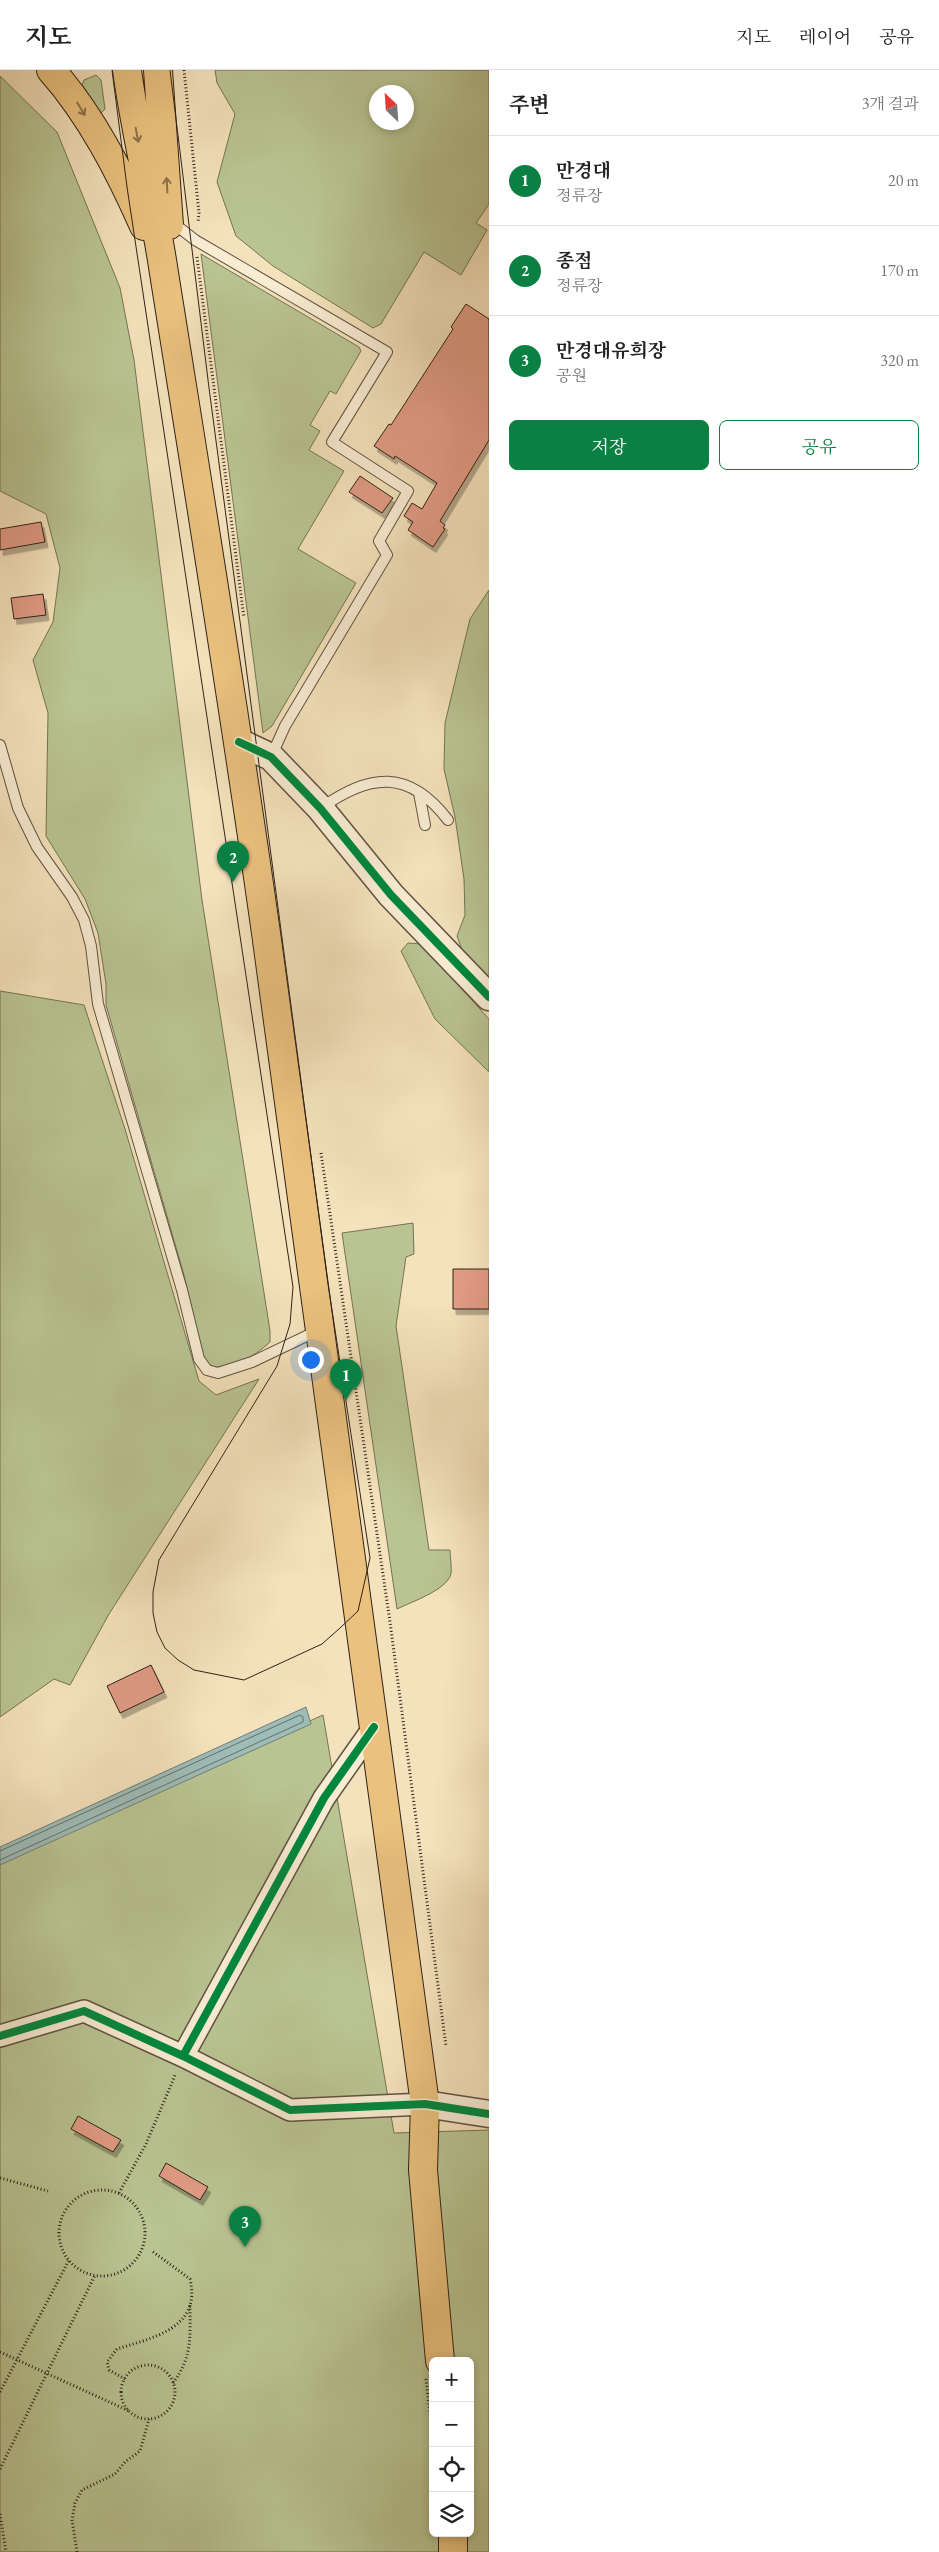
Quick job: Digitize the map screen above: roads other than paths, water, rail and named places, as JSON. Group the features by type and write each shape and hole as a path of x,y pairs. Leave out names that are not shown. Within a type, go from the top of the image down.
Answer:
{"main road":[{"path":"51,70 71,93 127,187 164,268"},
{"path":"62,70 70,70"},
{"path":"127,70 132,110 164,268 239,742 374,1727 425,2104 423,2170 440,2357"},
{"path":"158,70 169,219 164,268"},
{"path":"453,2537 453,2552"}],"street":[{"path":"239,742 271,757 320,808 391,895 489,998"},
{"path":"183,2056 324,1798 374,1727"},
{"path":"0,2036 84,2011 183,2056 290,2110 425,2104 489,2114"}],"lane":[{"path":"169,219 195,240 388,352 332,442 408,491 379,541 387,555 286,726 271,757"},
{"path":"0,745 18,808 37,847 72,897 84,920 91,946 98,1004 182,1290 199,1358 207,1370 218,1373 252,1362 319,1330"},
{"path":"320,808 362,784 378,780 395,782 419,793 440,808 448,820"},
{"path":"419,793 425,825"}],"water":[{"path":"306,1707 311,1724 0,1865 0,1847"}],"tram line":[{"path":"112,70 127,187 293,1287 290,1324 277,1366 159,1560 153,1592 153,1613 157,1632 165,1648 178,1660 194,1670 244,1680 322,1644 358,1611 370,1558 328,1284 209,388 170,70"}],"place":[{"name":"종점","path":"233,882"},
{"name":"만경대","path":"346,1400"},
{"name":"만경대유희장","path":"245,2247"}]}
